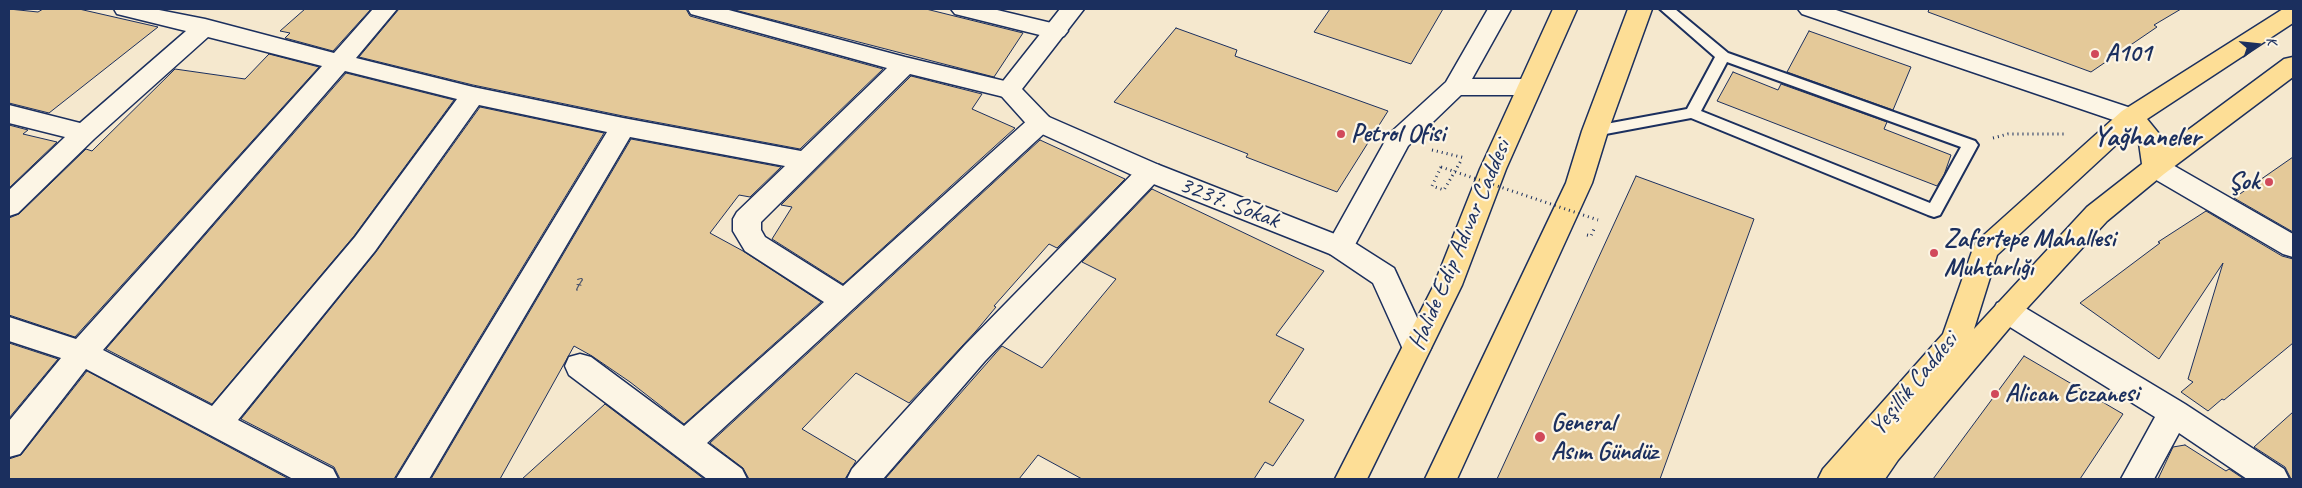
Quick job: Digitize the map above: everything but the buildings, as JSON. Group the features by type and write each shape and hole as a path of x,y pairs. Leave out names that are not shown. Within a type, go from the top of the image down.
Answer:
{"main road":[{"name":"Halide Edip Adıvar Caddesi","path":"1351,479 1448,285 1493,169 1565,9"},
{"path":"1441,479 1579,183 1595,131 1640,9"},
{"name":"Yeşillik Caddesi","path":"1834,479 1956,340 1986,250 2122,126 2293,13"},
{"name":"Yeşillik Caddesi","path":"1868,479 1887,450 2007,311 2097,214 2155,167 2292,66"},
{"path":"2122,126 2151,141 2155,167"}],"street":[{"path":"125,9 205,27 336,63 474,95 623,128 808,161"},
{"path":"9,444 82,352 336,63 386,9"},
{"path":"699,9 905,65 1008,90 1072,9"},
{"path":"963,9 1056,31"},
{"path":"1340,247 1398,140 1455,87 1499,9"},
{"path":"1810,9 2122,126"},
{"path":"9,206 85,133 205,27"},
{"path":"845,302 755,244 747,231 747,219 905,65"},
{"path":"1455,87 1529,88"},
{"name":"3237. Sokak","path":"1008,90 1040,123 1150,172 1340,247 1384,276 1416,348"},
{"path":"216,424 365,244 474,95"},
{"path":"9,114 85,133"},
{"path":"684,445 845,302 1040,123"},
{"path":"412,479 623,128"},
{"path":"2155,167 2293,247"},
{"path":"863,479 975,353 1150,172"},
{"path":"2007,311 2174,413 2273,479"},
{"path":"9,328 82,352 322,479"},
{"path":"580,366 731,479"},
{"path":"2137,479 2174,413"}],"lane":[{"path":"1595,131 1692,113 1934,211 1970,145 1723,56 1667,9"},
{"path":"1692,113 1723,56"}],"path":[{"path":"1970,145 2008,134 2122,126"},
{"path":"1398,140 1463,158 1493,169"},
{"path":"1463,158 1444,190 1432,186 1441,167 1598,220"}],"place":[{"name":"A101","path":"2095,54"},
{"name":"Petrol Ofisi","path":"1341,134"},
{"name":"Şok","path":"2269,182"},
{"name":"Zafertepe Mahallesi Muhtarlığı","path":"1934,253"},
{"name":"Alican Eczanesi","path":"1995,394"},
{"name":"General Asım Gündüz","path":"1540,437"}],"district":[{"name":"Yağhaneler","path":"2147,138"}]}
